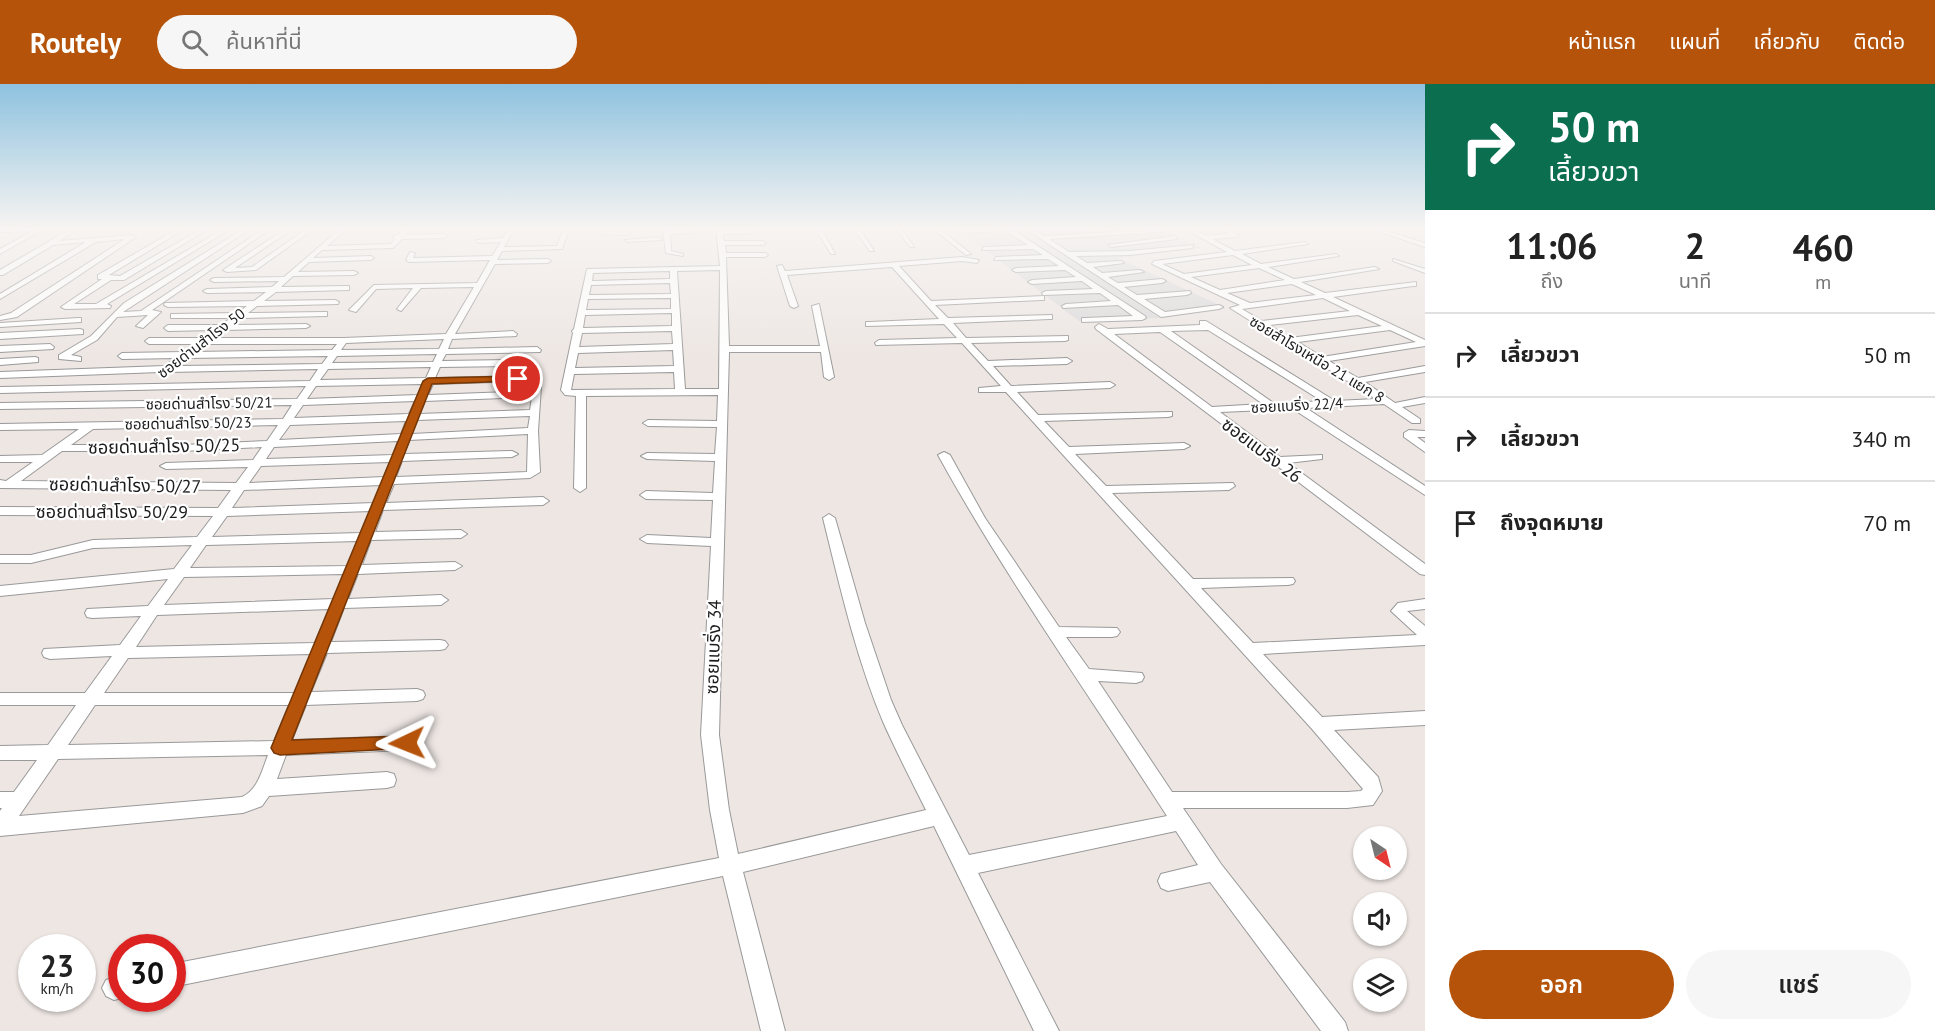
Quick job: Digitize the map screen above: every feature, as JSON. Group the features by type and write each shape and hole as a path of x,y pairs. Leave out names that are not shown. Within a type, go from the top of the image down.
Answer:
{"street":[{"path":"0,297 40,272"},
{"path":"0,318 14,315 79,272"},
{"path":"109,272 101,277 146,278"},
{"path":"121,278 131,272"},
{"path":"98,306 156,272"},
{"path":"78,359 62,357 94,338 127,305 179,272"},
{"path":"144,312 203,272"},
{"name":"ซอยด่านสำโรง 50","path":"3,486 166,370 295,272"},
{"path":"339,347 90,700 51,753 9,800 1,826 243,805 255,800 264,788 301,699 389,481 412,416 449,337 487,272"},
{"path":"589,272 576,331 567,392 724,392"},
{"path":"673,272 680,392"},
{"name":"ซอยแบริ่ง 34","path":"723,272 725,349 710,735 712,769 731,865 773,1031"},
{"path":"783,272 794,306"},
{"path":"901,272 1318,724 1371,783 1373,790 1366,799 1347,800 1167,800"},
{"path":"1073,272 1142,318 1085,320"},
{"path":"1097,272 1164,315 1219,307"},
{"path":"1100,274 1136,272"},
{"path":"1172,272 1249,306"},
{"path":"1180,276 1210,272"},
{"path":"1273,272 1425,343"},
{"path":"1218,293 1353,272"},
{"path":"214,280 354,273"},
{"path":"109,278 65,308 127,305"},
{"path":"1032,282 1083,279"},
{"path":"587,283 673,281"},
{"path":"1117,285 1162,281"},
{"name":"ซอยสำโรงเหนือ 21 แยก 8","path":"1413,284 1234,309 1356,381 1416,421"},
{"path":"352,310 374,287 480,285"},
{"path":"401,309 419,286"},
{"path":"207,291 346,288"},
{"path":"868,324 936,311 1044,296 1101,291"},
{"path":"1136,297 1187,293"},
{"path":"584,297 674,296"},
{"path":"168,305 335,302"},
{"path":"1066,306 1119,303"},
{"path":"816,306 829,377"},
{"path":"936,311 962,309 976,312"},
{"path":"581,313 675,311"},
{"path":"936,311 1049,317"},
{"path":"1259,324 1360,312"},
{"path":"115,315 157,313 140,326"},
{"path":"174,316 324,314"},
{"path":"0,325 78,320"},
{"path":"1163,330 1206,325 1332,403"},
{"path":"168,328 306,326"},
{"path":"1288,341 1392,327"},
{"path":"576,331 676,328"},
{"name":"ซอยแบริ่ง 26","path":"1163,330 1102,329 1208,410 1421,566"},
{"path":"1163,330 1272,406"},
{"path":"0,336 80,332"},
{"path":"122,356 339,347 513,334"},
{"path":"879,344 1065,338"},
{"path":"149,341 206,340 442,351 537,350"},
{"path":"1319,360 1425,343"},
{"path":"0,349 50,347"},
{"path":"573,350 677,347"},
{"path":"725,349 825,349"},
{"path":"0,362 35,360"},
{"path":"985,364 1067,361"},
{"path":"0,375 514,363"},
{"path":"569,371 678,369"},
{"path":"1356,381 1425,369"},
{"path":"0,390 518,379"},
{"path":"982,390 1110,385"},
{"name":"ซอยด่านสำโรง 50/21","path":"0,406 300,402 537,392 536,413"},
{"path":"580,488 581,393"},
{"name":"ซอยแบริ่ง 22/4","path":"1208,410 1332,403 1390,404 1425,400"},
{"path":"1293,405 1425,491"},
{"path":"533,431 536,413"},
{"name":"ซอยด่านสำโรง 50/23","path":"0,427 536,413"},
{"path":"1034,418 1168,414"},
{"path":"648,423 722,424"},
{"name":"ซอยด่านสำโรง 50/25","path":"58,448 183,448 533,431"},
{"name":"ซอยด่านสำโรง 50/27","path":"3,486 240,487 389,481 440,474 530,475 534,472 533,431"},
{"path":"1425,434 1409,433 1408,435 1425,449"},
{"path":"1064,451 1184,446"},
{"path":"166,466 512,454"},
{"path":"944,455 979,518 1022,586 1085,675 1214,871 1336,1031"},
{"path":"647,456 720,458"},
{"path":"1276,460 1318,457"},
{"path":"0,459 44,458"},
{"path":"1101,490 1228,486"},
{"path":"646,495 719,497"},
{"name":"ซอยด่านสำโรง 50/29","path":"0,511 223,512 543,501"},
{"path":"830,518 849,597 872,673 894,725 1047,1031"},
{"path":"0,559 31,559 93,544 461,534"},
{"path":"647,539 717,542"},
{"path":"0,591 179,573 455,566"},
{"path":"1190,585 1288,581"},
{"path":"92,613 338,606 441,600"},
{"path":"1425,604 1402,606 1398,611 1425,634"},
{"path":"1054,632 1112,632"},
{"path":"1248,649 1425,640"},
{"path":"50,653 440,645"},
{"path":"1085,675 1136,677"},
{"path":"0,699 301,699 417,695"},
{"path":"1318,724 1425,718"},
{"path":"0,753 280,748 407,743"},
{"path":"264,788 387,780"},
{"path":"186,973 731,865 939,816"},
{"path":"964,866 1182,821"},
{"path":"1168,880 1214,871"}],"shaded area":[{"path":"1014,272 1091,272 1160,318 1079,321"},
{"path":"1092,272 1149,272 1226,308 1163,318"}],"route":[{"path":"407,743 280,748 428,381 518,379"}]}
